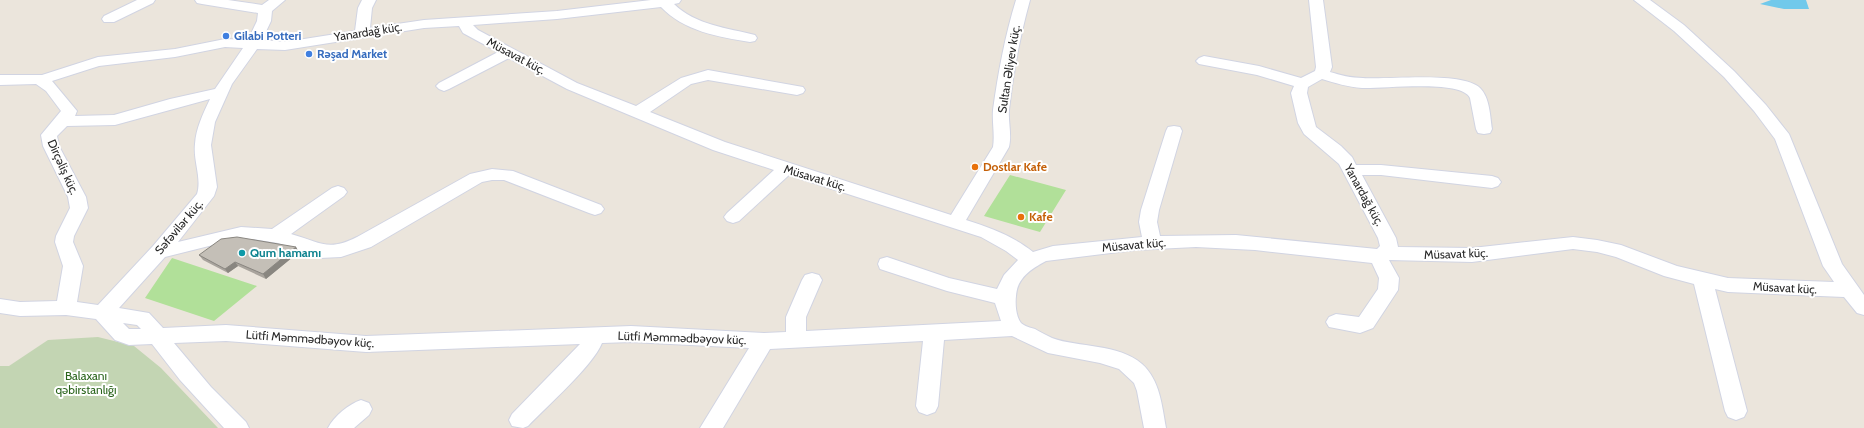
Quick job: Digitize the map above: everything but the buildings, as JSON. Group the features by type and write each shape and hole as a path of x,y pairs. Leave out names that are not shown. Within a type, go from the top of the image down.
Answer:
{"street":[{"path":"108,19 148,0"},
{"path":"202,0 272,5"},
{"path":"362,33 368,0"},
{"path":"587,12 590,5 597,0"},
{"name":"Sultan Əliyev küç.","path":"956,222 1001,147 1004,137 1000,114 1014,29 1023,0"},
{"path":"1316,0 1325,61 1321,74"},
{"path":"1641,0 1679,28 1729,74 1760,108 1783,138 1833,266 1849,290 1864,308"},
{"path":"669,1 674,12 712,31 750,38"},
{"name":"Yanardağ küç.","path":"42,80 98,62 175,53 225,42 285,46 424,24 587,12 669,1"},
{"name":"Səfəvilər küç.","path":"102,313 160,251 200,203 207,192 208,182 204,157 204,134 207,122 220,92 229,76 253,44 272,5"},
{"name":"Müsavat küç.","path":"464,21 468,30 508,54 572,86 719,146 785,169 956,222 1000,239 1031,260 1041,255 1053,253 1152,243 1218,241 1352,255 1472,255 1573,243 1597,246 1621,252 1671,271 1728,285 1849,290"},
{"path":"444,86 508,54"},
{"path":"1204,61 1259,71 1302,83 1321,74 1361,83 1443,83 1464,86 1473,90 1477,94 1484,129"},
{"path":"637,113 686,80 708,75 797,90"},
{"path":"0,80 35,78 42,80"},
{"name":"Dirçəliş küç.","path":"42,80 69,111 63,121 49,135 49,140 77,198 79,208 65,236 64,242 73,266 66,308"},
{"name":"Yanardağ küç.","path":"1302,83 1299,93 1306,123 1314,134 1342,156 1352,170 1387,238 1389,246 1382,254"},
{"path":"63,121 115,120 169,104 220,92"},
{"path":"1152,243 1148,222 1150,210 1174,131"},
{"path":"733,217 785,169"},
{"path":"1352,170 1381,170 1492,182"},
{"path":"160,251 178,249 210,239 234,234 261,233 324,252 335,252 350,249 476,178 486,175 508,175 594,209"},
{"path":"275,236 338,192"},
{"path":"1336,322 1360,325 1366,323 1388,290 1389,278 1382,254"},
{"path":"1031,260 1021,266 1013,276 1006,298 1005,309 1007,318 1014,328 1048,345 1100,355 1126,363 1143,379 1148,391 1155,428"},
{"path":"887,264 947,284 1006,298"},
{"path":"796,340 796,317 812,280"},
{"path":"1703,280 1736,411"},
{"path":"0,306 20,309 66,308 102,313"},
{"name":"Lütfi Məmmədbəyov küç.","path":"102,313 122,335 129,337 157,337 190,333 226,333 337,343 366,344 659,334 764,341 934,334 1014,328"},
{"path":"927,406 934,334"},
{"path":"520,420 576,363 590,346 594,336"},
{"path":"157,337 208,398 238,428"},
{"path":"711,428 712,424 764,341"},
{"path":"339,428 361,409"}],"green space":[{"path":"1010,175 1066,190 1040,232 984,216"},
{"path":"172,258 257,286 214,321 145,298"},
{"name":"Balaxanı qəbirstanlığı","path":"98,337 134,346 161,368 218,428 0,428 0,366 9,366 48,340"}],"water":[{"path":"1771,0 1806,0 1809,9 1784,9 1760,4"}],"place":[{"name":"Gilabi Potteri","path":"226,36"},
{"name":"Rəşad Market","path":"309,54"},
{"name":"Dostlar Kafe","path":"975,167"},
{"name":"Kafe","path":"1021,217"},
{"name":"Qum hamamı","path":"242,253"}]}
